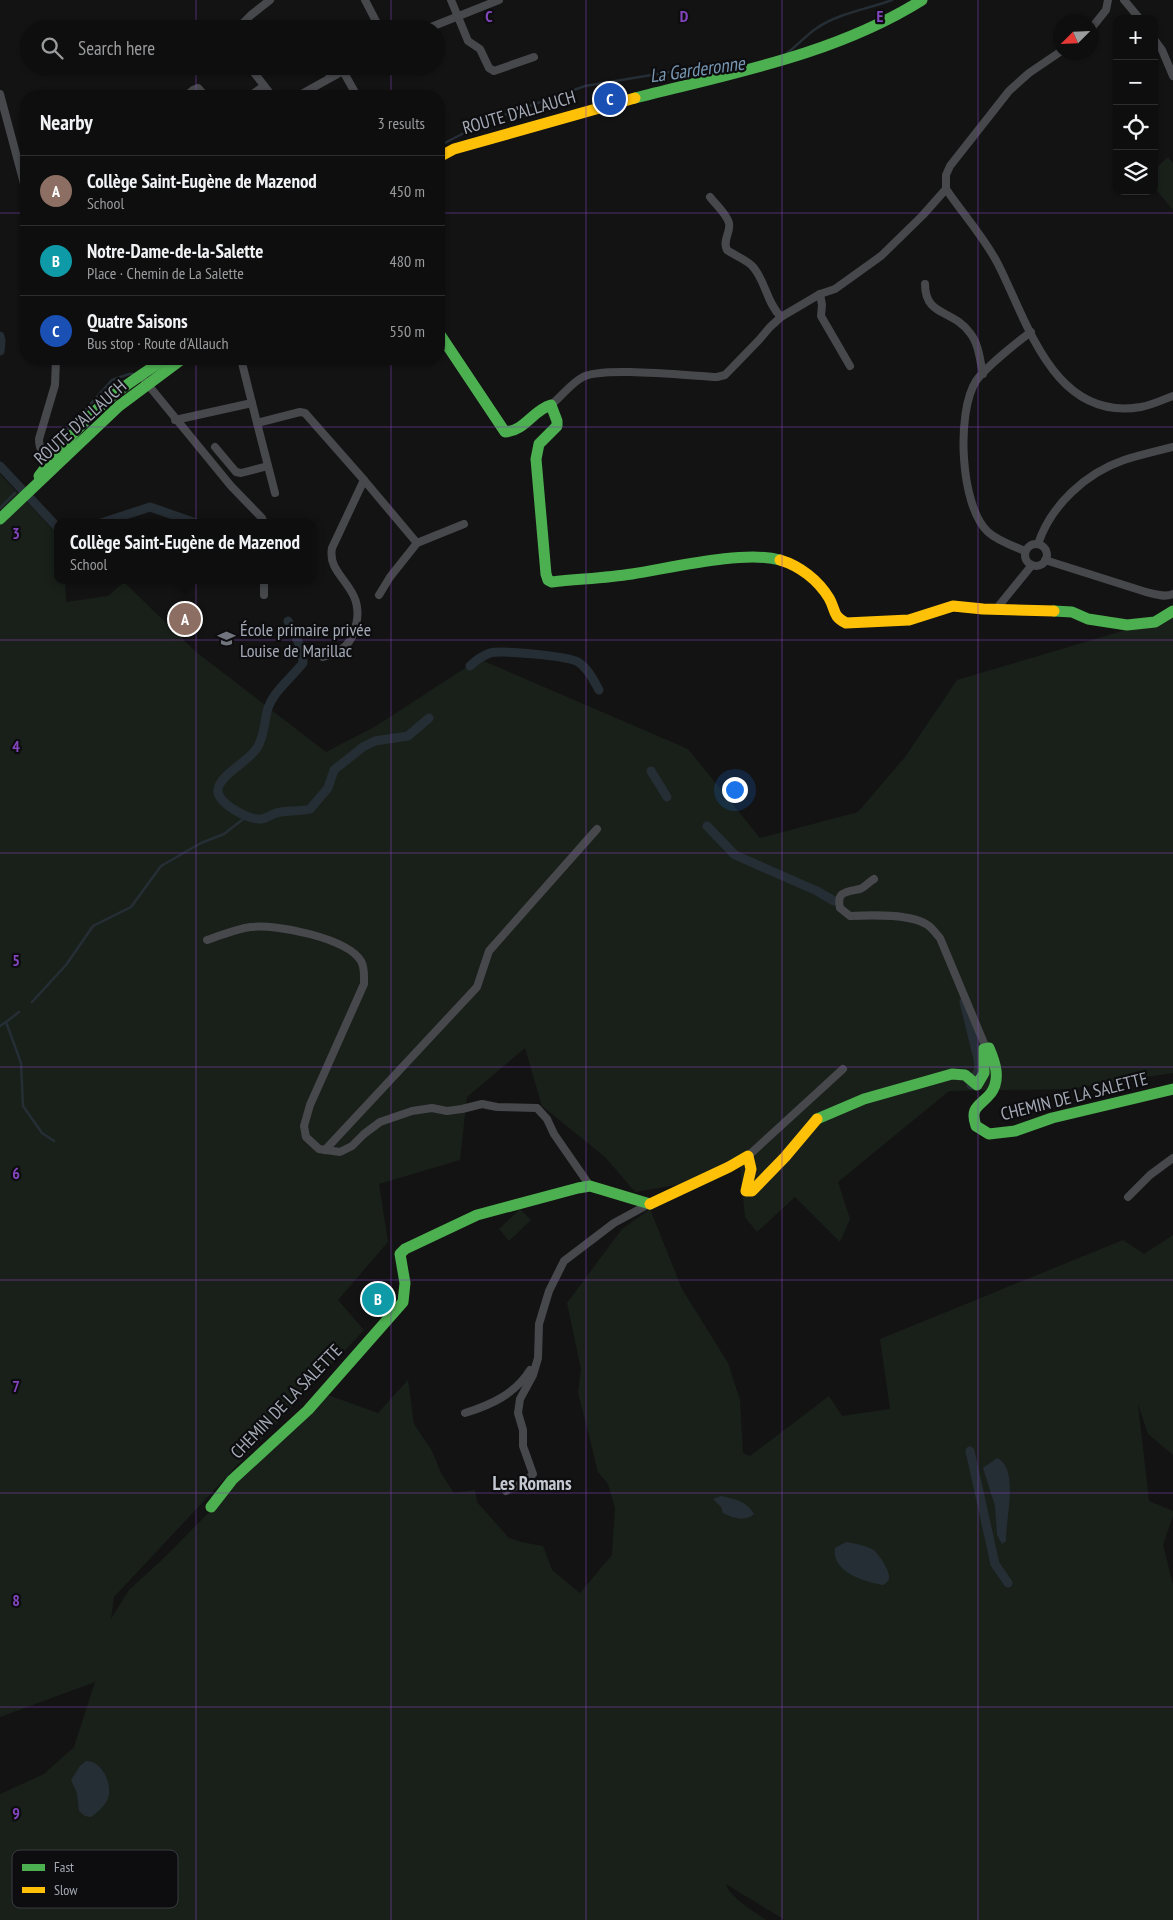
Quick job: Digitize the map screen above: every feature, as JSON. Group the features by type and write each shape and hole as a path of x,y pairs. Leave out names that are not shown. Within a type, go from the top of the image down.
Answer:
{"street":[{"path":"246,20 270,0"},
{"path":"365,0 375,20"},
{"path":"450,0 468,41 480,50 489,68 494,71 534,56"},
{"path":"445,22 499,0"},
{"name":"ROUTE D'ALLAUCH","path":"445,154 454,149 610,104 732,74 828,46 867,31 922,0"},
{"path":"1098,20 1106,10 1108,0"},
{"path":"1124,0 1137,15"},
{"path":"1158,44 1173,76"},
{"path":"1053,57 1028,73 995,107 950,166 946,175 946,189 990,250 1030,332 1052,370 1064,385 1080,397 1106,407 1140,407 1173,396"},
{"path":"256,75 267,90"},
{"path":"308,90 335,75"},
{"path":"345,75 354,90"},
{"path":"258,90 264,86"},
{"path":"0,94 20,169"},
{"path":"445,342 505,432 510,433 518,429 545,406 551,406 582,377 590,374 615,372 717,377 725,375 781,317 820,294 834,289 881,256 924,215 946,189"},
{"path":"710,197 726,216 729,224 729,231 725,242 727,250 752,266 758,273 773,310 781,317"},
{"path":"925,284 925,295 932,306 962,323 972,334 983,374"},
{"path":"820,294 821,316 850,366"},
{"path":"1025,551 998,539 981,524 970,500 963,449 964,421 968,402 976,381 1030,332"},
{"path":"54,464 43,454 39,447 39,439 55,385 56,365"},
{"name":"ROUTE D'ALLAUCH","path":"144,380 159,365"},
{"name":"ROUTE D'ALLAUCH","path":"0,519 26,495 54,464 89,418 112,396 171,365"},
{"path":"242,365 275,492"},
{"path":"144,380 231,486 262,519"},
{"path":"175,420 252,403"},
{"path":"551,406 556,416 557,426 539,444 536,460 543,548 548,580 552,582 631,574 714,561 782,559 790,562 816,582 831,602 838,619 846,624 909,620 946,606 1072,612 1088,619 1127,625 1155,622 1173,612"},
{"path":"257,423 300,412 306,413 417,542"},
{"path":"215,447 236,472 241,473 268,466"},
{"path":"1038,544 1042,532 1056,510 1082,483 1123,460 1173,447"},
{"path":"323,657 336,654 352,639 358,617 358,605 354,594 335,568 331,556 332,548 364,480"},
{"path":"380,595 390,577 417,542 464,524"},
{"path":"998,608 1032,565 1041,564 1045,560 1046,551 1043,546 1038,544 1031,545 1025,551 1025,558 1032,565"},
{"path":"1045,560 1146,592 1172,597"},
{"path":"264,584 264,594"},
{"path":"325,1150 477,987 489,951 597,830"},
{"path":"748,1156 752,1162 752,1168 746,1191 752,1191 785,1157 818,1118 864,1099 952,1074 965,1075 977,1085 986,1074 984,1049 986,1048 940,938 930,926 914,920 877,915 850,916 840,908 838,901 842,894 862,888 874,879"},
{"path":"206,940 251,927 274,928 322,937 352,952 361,961 365,973 364,984 310,1105 304,1126 306,1137 319,1150 340,1152 352,1146 380,1122 412,1110 432,1108 446,1111 482,1104 497,1108 537,1108 547,1118 554,1134 590,1186 649,1204"},
{"name":"CHEMIN DE LA SALETTE","path":"986,1048 989,1048 997,1065 997,1078 991,1093 978,1105 974,1115 976,1126 989,1134 1015,1131 1052,1118 1173,1089"},
{"path":"506,1491 526,1481 533,1474 523,1446 523,1430 518,1412 520,1398 533,1375 538,1358 539,1324 543,1309 564,1261 614,1223 748,1156 844,1068"},
{"path":"1128,1197 1150,1175 1173,1158"},
{"name":"CHEMIN DE LA SALETTE","path":"211,1507 232,1480 308,1410 402,1302 407,1290 407,1282 400,1254 405,1248 477,1216 590,1186"},
{"path":"465,1413 486,1406 512,1392 526,1377 538,1358"}],"shaded area":[{"path":"1168,157 1173,163 1173,210 1158,192 1158,166"},
{"path":"0,474 54,531 54,584 65,584 66,602 108,596 122,584 126,584 195,651 326,752 376,726 479,659 688,749 760,838 858,812 905,757 957,680 1173,616 1173,1073 1069,1089 949,1091 838,1182 850,1219 840,1242 795,1197 757,1232 745,1217 740,1167 688,1183 635,1192 605,1157 542,1106 525,1048 467,1097 460,1160 379,1184 388,1242 338,1300 364,1330 114,1597 111,1619 129,1590 166,1556 325,1394 378,1413 408,1380 414,1424 432,1451 441,1473 454,1493 475,1490 477,1502 509,1538 543,1546 552,1570 580,1593 612,1555 615,1508 608,1484 598,1472 578,1392 581,1369 567,1303 622,1229 650,1209 682,1289 728,1363 740,1400 743,1453 750,1456 829,1396 842,1416 890,1409 880,1339 1123,1240 1144,1254 1173,1235 1173,1455 1148,1434 1138,1404 1149,1501 1173,1511 1163,1545 1173,1585 1173,1920 785,1920 726,1884 737,1899 766,1920 0,1920 0,1794 44,1774 74,1747 95,1682 0,1717"},
{"path":"520,1209 531,1220 509,1241 499,1229"},
{"path":"997,1458 1004,1464 1010,1483 1006,1541 1002,1544 997,1535 995,1506 983,1468"},
{"path":"721,1496 744,1503 754,1514 743,1519 723,1513 721,1507 713,1499"},
{"path":"846,1542 875,1551 883,1562 889,1576 889,1579 883,1585 859,1578 838,1563 835,1556 835,1548"},
{"path":"86,1761 92,1762 101,1769 105,1774 109,1787 107,1801 91,1817 85,1816 79,1811 77,1793 71,1780 80,1766"}],"waterway":[{"name":"La Garderonne","path":"787,53 813,31 826,23 844,15 892,0"},
{"name":"La Garderonne","path":"445,143 485,122 585,86 706,66 736,67"},
{"path":"0,336 0,351"},
{"name":"La Garderonne","path":"52,447 112,380 134,374"},
{"path":"0,466 54,524"},
{"name":"La Garderonne","path":"0,508 15,493"},
{"path":"113,519 150,507 184,519"},
{"path":"288,621 302,650 303,663 271,702 262,739 257,748 229,773 220,784 218,794 233,809 247,816 260,819 280,812 310,809 328,788 334,770 363,747 375,741 408,736 429,718"},
{"path":"470,666 484,655 497,652 535,654 562,658 578,662 582,665 599,690"},
{"path":"651,771 667,797"},
{"path":"32,1002 66,965 93,926 131,907 161,866 201,843 224,834 247,816"},
{"path":"707,826 735,855 817,891 834,901"},
{"path":"964,1002 979,1069 971,1085"},
{"path":"19,1012 6,1022 21,1063 23,1106 42,1133 54,1141"},
{"path":"0,1026 6,1022"},
{"path":"970,1451 995,1564 1008,1583"}],"traffic: fast":[{"path":"635,98 783,60 819,48 855,35 889,19 922,0"},
{"path":"445,342 505,432 518,428 539,411 551,405 557,426 539,444 536,459 548,580 552,582 622,575 727,558 765,557 780,560"},
{"path":"39,476 91,415 124,387 156,365"},
{"path":"0,519 119,406 174,365"},
{"path":"1054,611 1072,612 1088,619 1127,625 1155,622 1173,611"},
{"path":"817,1119 864,1099 952,1074 965,1075 977,1085 984,1073 984,1049 989,1048 995,1065 996,1082 991,1093 977,1107 974,1114 976,1126 989,1134 1015,1131 1052,1118 1173,1089"},
{"path":"211,1507 232,1480 308,1410 403,1302 405,1283 400,1254 405,1249 477,1215 578,1188 590,1186 650,1204"}],"traffic: slow":[{"path":"445,154 454,149 635,98"},
{"path":"780,560 795,566 814,580 825,591 838,618 846,623 909,620 953,606 983,609 1054,611"},
{"path":"650,1204 729,1167 748,1156 751,1169 746,1191 752,1191 785,1157 817,1119"}],"place":[{"name":"Quatre Saisons","path":"610,99"},
{"name":"Collège Saint-Eugène de Mazenod","path":"185,619"},
{"name":"École primaire privée Louise de Marillac","path":"226,639"},
{"name":"Notre-Dame-de-la-Salette","path":"378,1299"}],"district":[{"name":"Les Romans","path":"532,1483"}]}
